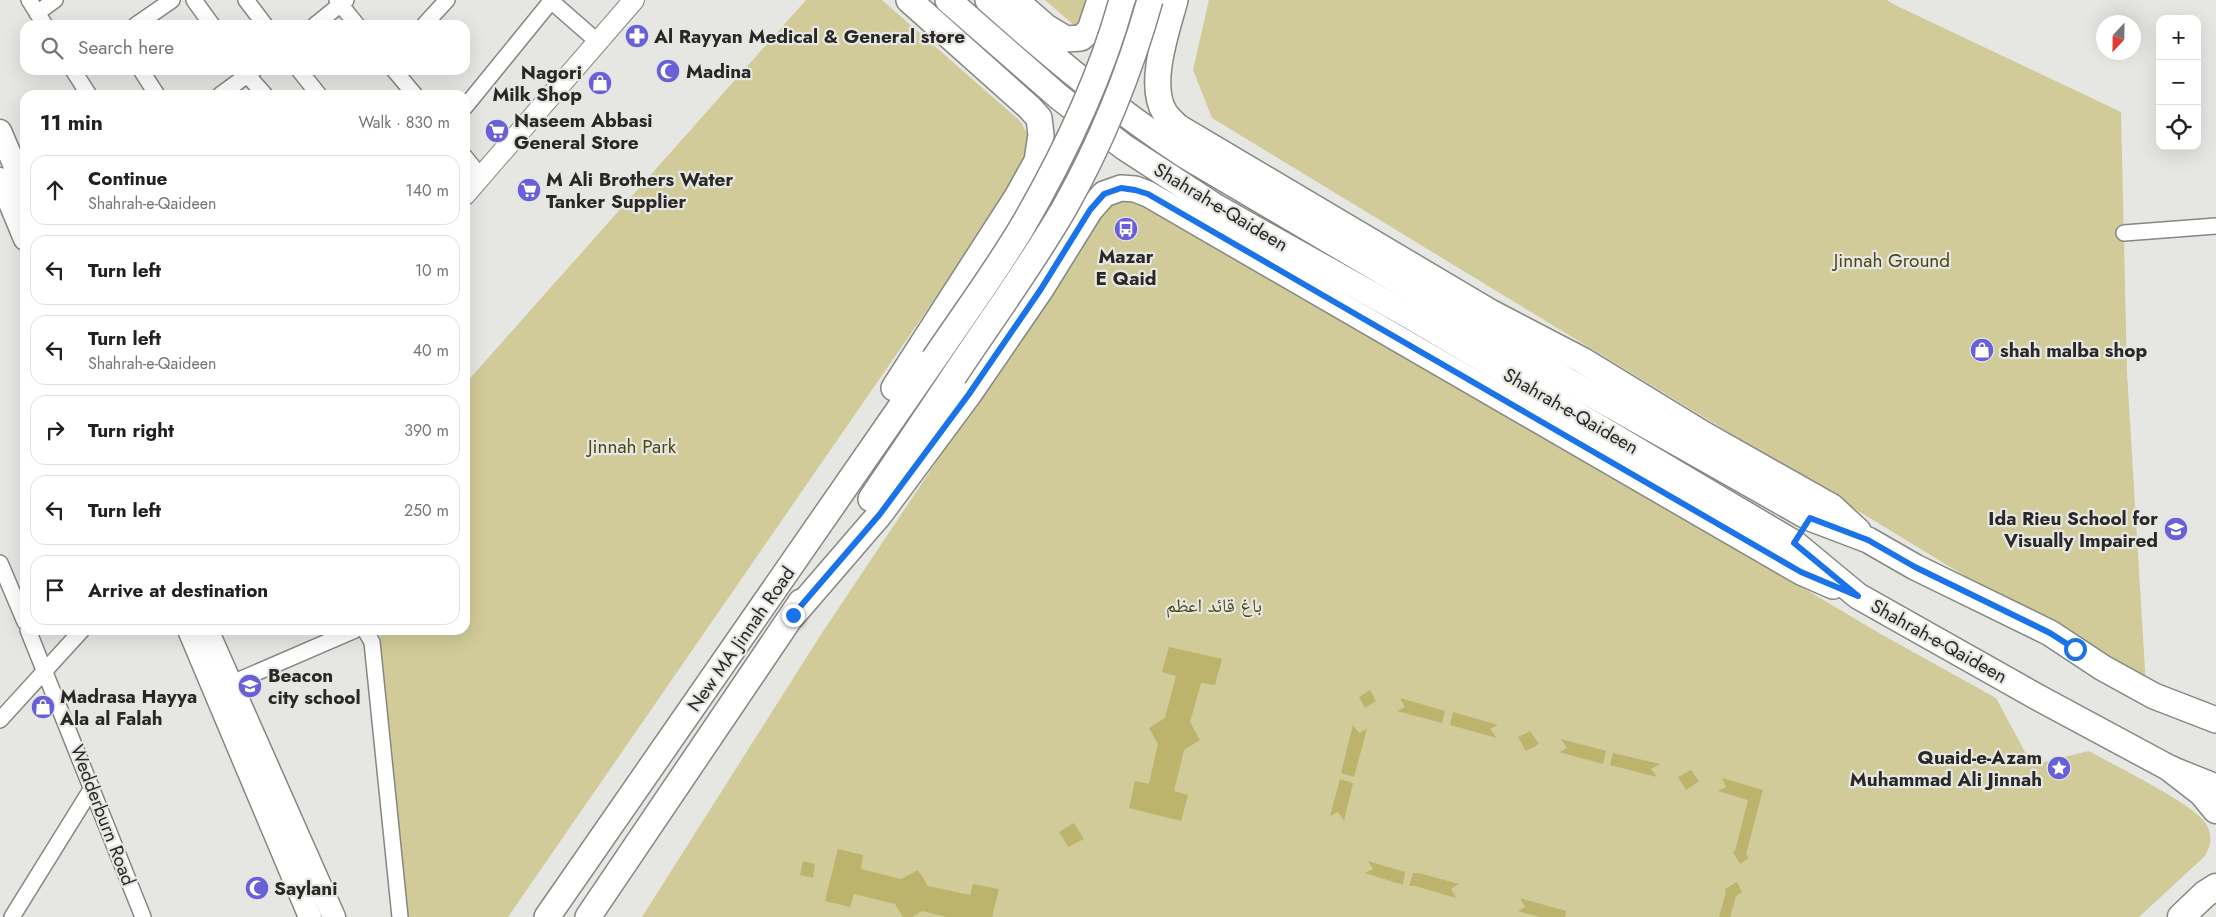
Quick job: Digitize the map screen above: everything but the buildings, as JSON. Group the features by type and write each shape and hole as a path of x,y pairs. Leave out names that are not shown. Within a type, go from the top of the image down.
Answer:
{"highway":[{"path":"2172,769 2202,793 2216,810"},
{"path":"2181,917 2212,885"}],"main road":[{"path":"854,477 876,416 1017,197 1037,161 1041,135 1038,118 1029,107 909,0"},
{"name":"Shahrah-e-Qaideen","path":"948,0 1059,97 1124,147 1216,207 1418,321 1794,543 1858,596 2039,698 2172,769 2216,787"},
{"name":"Shahrah-e-Qaideen","path":"988,0 1072,74 1141,126 1186,156 1568,381 1810,518 1868,540 1915,567 2050,633 2103,668 2154,696 2216,720"},
{"path":"1015,0 1046,27 1066,38 1081,38 1090,30 1100,0"},
{"name":"New MA Jinnah Road","path":"547,917 854,477 1020,230 1078,122 1112,35 1122,0"},
{"path":"588,917 1016,285 1065,206 1104,127 1138,41 1150,0"},
{"path":"1175,0 1159,64 1158,94 1165,112 1178,127 1490,312 1582,360 1703,434 1832,507 1868,540"},
{"path":"0,131 20,178"},
{"path":"0,179 20,227"},
{"path":"793,615 880,514 969,394 1041,289 1090,210 1104,194 1121,188 1148,194 1801,572 1858,596"},
{"path":"1794,543 1810,518"},
{"path":"191,635 310,917"},
{"path":"209,635 334,917"}],"street":[{"path":"37,13 55,0"},
{"path":"141,20 155,5 172,0"},
{"path":"194,0 208,20"},
{"path":"246,0 261,20"},
{"path":"428,20 446,0"},
{"path":"470,100 551,0 598,42"},
{"path":"470,188 634,0"},
{"path":"321,20 341,2 354,20"},
{"path":"76,75 86,90"},
{"path":"144,75 154,90"},
{"path":"226,90 244,75"},
{"path":"250,75 261,90"},
{"path":"303,75 315,90"},
{"path":"398,75 410,90"},
{"path":"470,164 480,177"},
{"path":"2124,233 2216,226"},
{"path":"0,563 20,610"},
{"name":"Wedderburn Road","path":"30,635 142,917"},
{"path":"0,720 77,635"},
{"path":"230,684 343,635"},
{"path":"368,635 372,642 400,917"},
{"path":"12,917 92,788"}],"green space":[{"name":"Jinnah Park","path":"806,0 882,0 1021,122 1030,140 1026,163 1012,187 508,917 405,917 380,635 470,635 470,378"},
{"path":"1045,0 1092,0 1077,28"},
{"name":"Jinnah Ground","path":"1209,0 1887,0 2121,112 2127,372 2146,686 1212,118 1193,70"},
{"name":"باغ قائد اعظم","path":"1124,199 1138,201 1542,433 1879,633 1996,698 2032,765 2089,751 2152,785 2186,806 2206,824 2210,832 2210,840 2205,856 2139,917 642,917 820,636 1107,206"}],"shaded area":[{"path":"1169,647 1222,659 1215,685 1201,683 1190,722 1200,740 1184,750 1174,791 1188,795 1181,821 1129,808 1135,781 1149,784 1158,744 1149,728 1165,718 1176,676 1162,672"},
{"path":"1370,690 1376,701 1365,708 1359,697"},
{"path":"1400,698 1445,711 1442,723 1397,711 1405,707"},
{"path":"1453,712 1498,725 1490,729 1497,738 1450,725"},
{"path":"1353,725 1359,733 1367,729 1354,777 1341,773"},
{"path":"1530,731 1539,744 1526,751 1518,737"},
{"path":"1561,739 1606,751 1603,764 1559,752 1567,748"},
{"path":"1613,753 1660,764 1651,769 1657,777 1610,765"},
{"path":"1691,770 1699,781 1686,790 1678,777"},
{"path":"1722,778 1763,790 1746,854 1749,858 1740,864 1733,852 1735,851 1748,800 1718,791 1726,787"},
{"path":"1340,779 1353,783 1344,821 1338,812 1330,816"},
{"path":"1074,823 1084,839 1068,847 1059,832"},
{"path":"838,849 863,855 861,869 901,879 918,870 928,886 970,895 973,884 999,889 992,917 946,917 922,911 912,917 903,917 895,904 854,894 850,907 825,901"},
{"path":"803,861 815,864 813,878 800,875"},
{"path":"1368,861 1405,872 1403,885 1365,873 1373,869"},
{"path":"1413,873 1459,884 1451,889 1456,898 1409,886"},
{"path":"1737,882 1742,892 1736,896 1730,917 1719,917 1726,892 1725,889"},
{"path":"1520,898 1566,911 1565,917 1540,917 1518,911 1525,907"}],"place":[{"name":"Al Rayyan Medical & General store","path":"637,36"},
{"name":"Madina","path":"668,71"},
{"name":"Nagori Milk Shop","path":"600,83"},
{"name":"Naseem Abbasi General Store","path":"497,131"},
{"name":"M Ali Brothers Water Tanker Supplier","path":"529,190"},
{"name":"Mazar E Qaid","path":"1126,229"},
{"name":"shah malba shop","path":"1982,350"},
{"name":"Ida Rieu School for Visually Impaired","path":"2176,529"},
{"name":"Beacon city school","path":"250,686"},
{"name":"Madrasa Hayya Ala al Falah","path":"43,707"},
{"name":"Quaid-e-Azam Muhammad Ali Jinnah","path":"2059,768"},
{"name":"Saylani","path":"257,888"}],"route":[{"path":"793,615 880,514 969,394 1041,289 1090,210 1104,194 1121,188 1148,194 1206,230 1801,572 1858,596 1794,543 1810,518 1868,540 1915,567 2019,620 2050,633 2075,649"}]}
